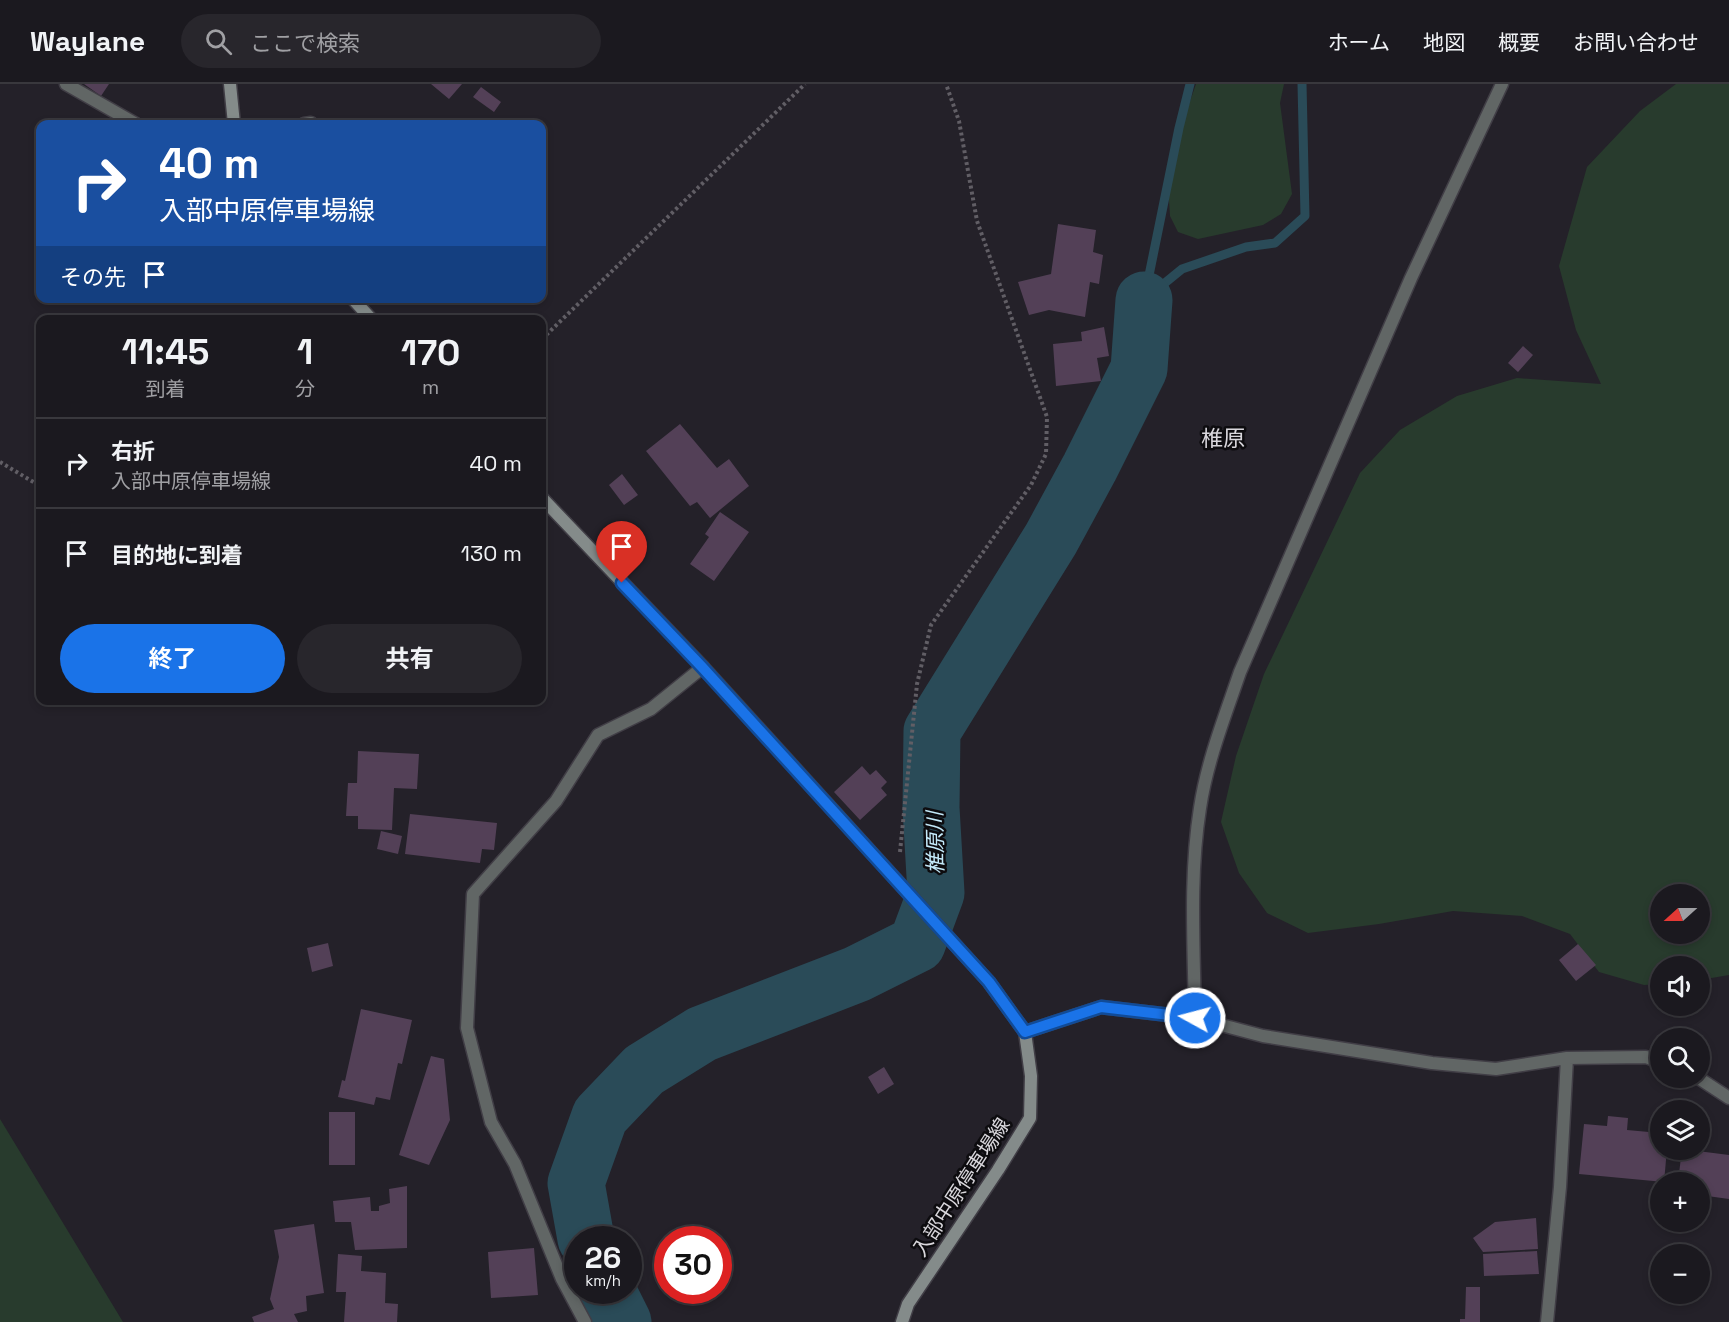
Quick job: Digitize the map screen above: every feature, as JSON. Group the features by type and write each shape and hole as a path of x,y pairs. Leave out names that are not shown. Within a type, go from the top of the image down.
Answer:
{"main road":[{"path":"230,84 234,120"},
{"path":"356,303 367,315"},
{"name":"入部中原停車場線","path":"546,502 702,667 963,953 989,982 1025,1032 1031,1076 1030,1118 908,1304 902,1322"}],"street":[{"path":"66,84 129,120"},
{"path":"1195,1018 1194,863 1200,806 1217,738 1240,672 1401,300 1502,84"},
{"path":"585,1322 562,1279 515,1164 491,1122 467,1028 473,894 556,801 598,735 651,709 702,667"},
{"path":"1025,1032 1101,1007 1195,1018 1263,1036 1432,1063 1496,1070 1567,1058 1650,1058"},
{"path":"1546,1322 1560,1187 1567,1058"},
{"path":"1710,1086 1729,1098"}],"path":[{"path":"546,335 805,84"},
{"path":"886,868 901,852 917,684 931,625 1031,485 1046,454 1047,417 977,221 959,121 946,84"},
{"path":"0,462 36,484"}],"green space":[{"path":"1196,84 1284,84 1280,103 1292,194 1281,214 1263,225 1198,239 1178,232 1170,216 1167,168"},
{"path":"1676,84 1729,84 1729,975 1710,978 1710,956 1650,956 1650,985 1644,985 1599,972 1570,934 1522,916 1453,911 1308,933 1267,913 1239,873 1221,822 1236,756 1264,674 1360,473 1400,430 1457,396 1517,378 1601,384 1576,330 1559,266 1587,167 1640,111"},
{"path":"0,1119 123,1322 0,1322"}],"building":[{"path":"84,84 109,84 101,96"},
{"path":"431,84 462,84 449,99"},
{"path":"481,87 501,102 494,112 473,97"},
{"path":"1058,224 1096,230 1093,252 1103,255 1099,284 1090,282 1085,317 1049,310 1029,315 1018,282 1051,274"},
{"path":"1104,327 1109,356 1097,358 1101,381 1056,386 1053,344 1082,341 1081,332"},
{"path":"1523,346 1533,355 1518,372 1508,363"},
{"path":"680,424 717,468 729,459 749,486 710,518 697,502 690,506 646,451"},
{"path":"622,474 638,495 624,505 609,485"},
{"path":"720,512 749,532 714,581 690,564 709,537 705,534"},
{"path":"358,751 419,754 417,789 394,788 392,830 358,829 358,816 346,816 348,783 357,783"},
{"path":"862,766 870,775 876,770 887,782 881,788 887,795 860,820 834,792"},
{"path":"410,814 497,823 494,850 482,849 480,863 405,854"},
{"path":"381,831 402,836 398,854 377,849"},
{"path":"328,943 333,966 312,972 307,948"},
{"path":"1578,944 1596,965 1576,981 1559,960"},
{"path":"361,1009 412,1020 402,1064 398,1063 390,1100 376,1097 374,1105 338,1097 342,1080 345,1081"},
{"path":"431,1056 444,1059 450,1120 429,1165 399,1155"},
{"path":"884,1067 894,1084 878,1094 868,1077"},
{"path":"329,1112 355,1112 355,1165 329,1165"},
{"path":"1608,1116 1628,1118 1627,1130 1650,1132 1650,1160 1666,1160 1665,1172 1650,1172 1650,1181 1579,1174 1584,1124 1607,1126"},
{"path":"1710,1153 1729,1155 1729,1199 1710,1196 1710,1172 1679,1172 1681,1160 1710,1160"},
{"path":"407,1186 407,1248 355,1250 351,1222 335,1222 333,1201 370,1197 371,1211 379,1211 379,1206 390,1203 389,1189"},
{"path":"1536,1218 1538,1249 1483,1252 1473,1238 1495,1222"},
{"path":"314,1224 324,1293 306,1296 307,1311 294,1314 298,1322 254,1322 252,1317 274,1309 270,1299 279,1257 274,1230"},
{"path":"534,1248 538,1295 491,1298 488,1252"},
{"path":"1537,1251 1539,1274 1484,1276 1483,1254"},
{"path":"338,1254 362,1256 361,1271 386,1273 385,1303 398,1304 397,1322 344,1322 346,1292 336,1292"},
{"path":"1466,1287 1480,1287 1480,1322 1460,1322 1460,1319 1465,1319"}],"waterway":[{"path":"1144,300 1190,84"},
{"path":"1144,300 1182,269 1246,247 1275,243 1305,216 1302,84"},
{"name":"椎原川","path":"584,1226 576,1183 600,1116 644,1070 702,1034 857,974 917,944 936,893 931,808 932,731 1051,539 1139,369 1144,300"},
{"name":"椎原川","path":"614,1304 623,1322"}],"district":[{"name":"椎原","path":"1223,438"}],"route":[{"path":"622,583 702,667 989,982 1025,1032 1101,1007 1195,1018"}]}
